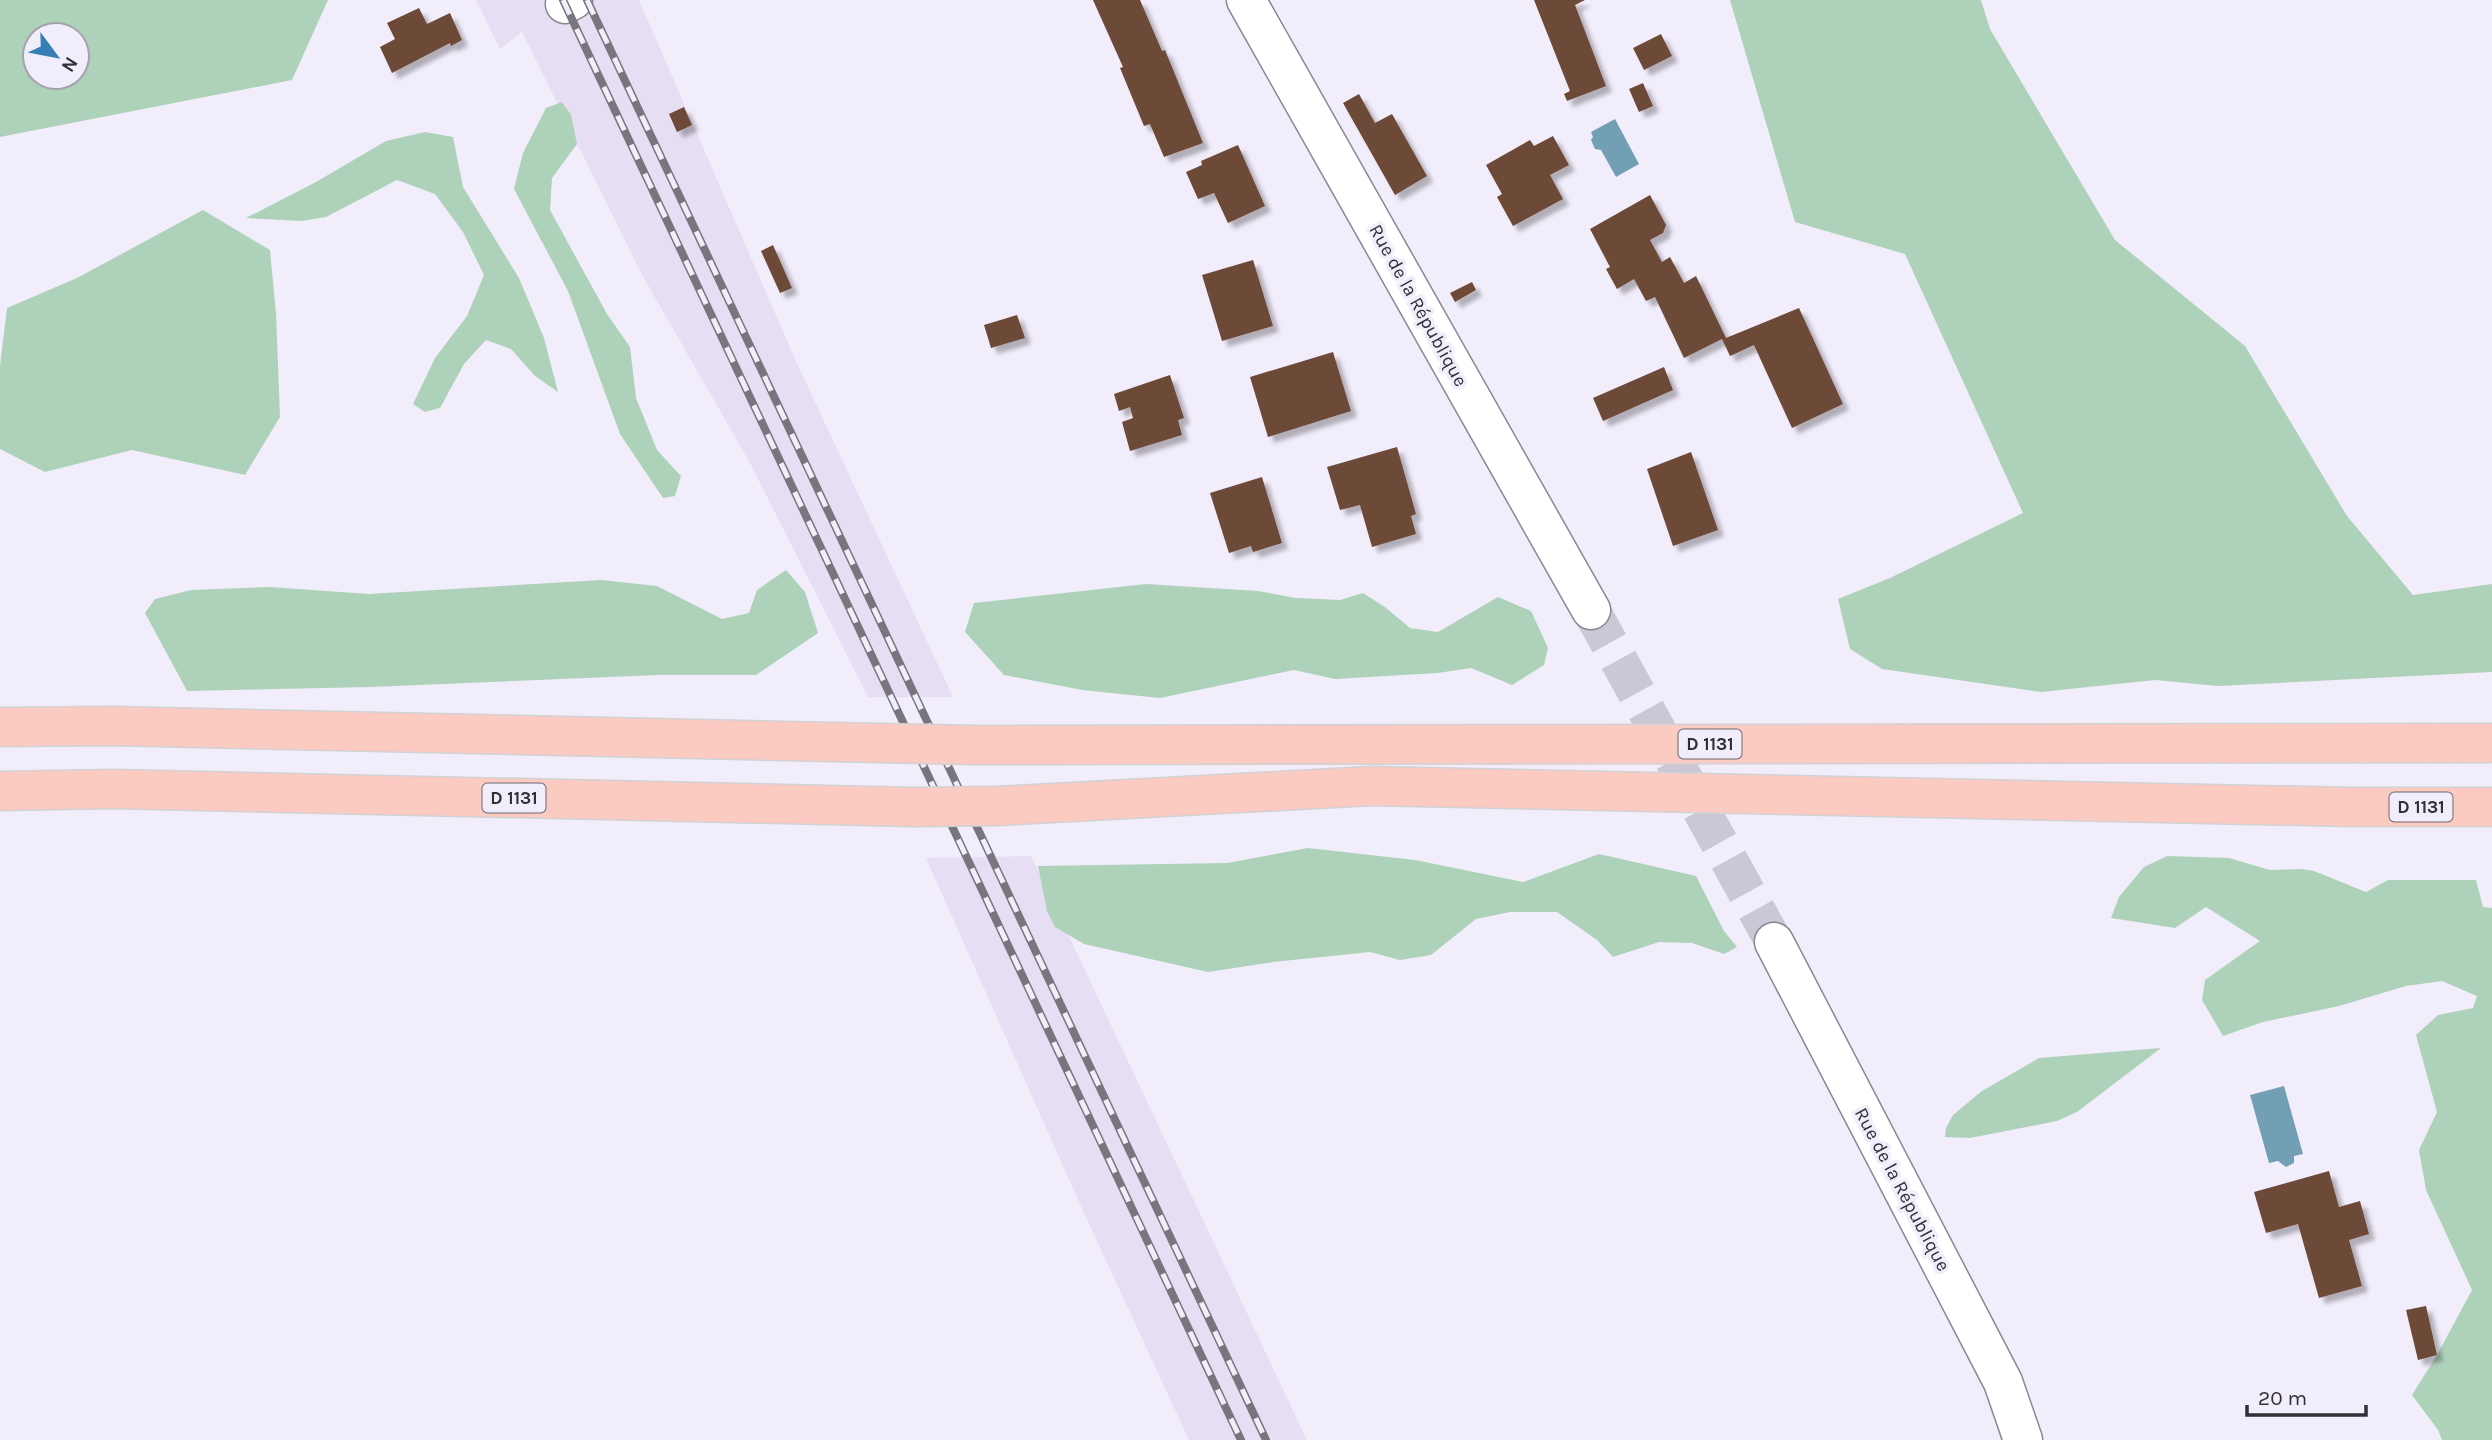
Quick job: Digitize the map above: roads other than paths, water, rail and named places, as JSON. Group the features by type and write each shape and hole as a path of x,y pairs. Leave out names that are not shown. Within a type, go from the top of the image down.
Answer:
{"main road":[{"name":"D 1131","path":"0,727 112,726 975,745 2492,742"},
{"name":"D 1131","path":"0,791 114,789 914,807 998,806 1371,786 2351,807 2492,807"},
{"path":"2351,807 2492,816"}],"street":[{"name":"Rue de la République","path":"1246,0 1591,610"},
{"name":"Rue de la République","path":"1774,942 2003,1381 2023,1440"}],"water":[{"path":"1615,119 1639,164 1616,177 1601,150 1595,149 1591,140 1591,132"},
{"path":"2284,1086 2303,1154 2294,1156 2294,1163 2286,1167 2278,1161 2269,1163 2250,1095"}],"tunnel":[{"path":"1591,610 1774,942"}],"railway":[{"path":"563,0 1241,1440"},
{"path":"587,0 1266,1440"}]}
